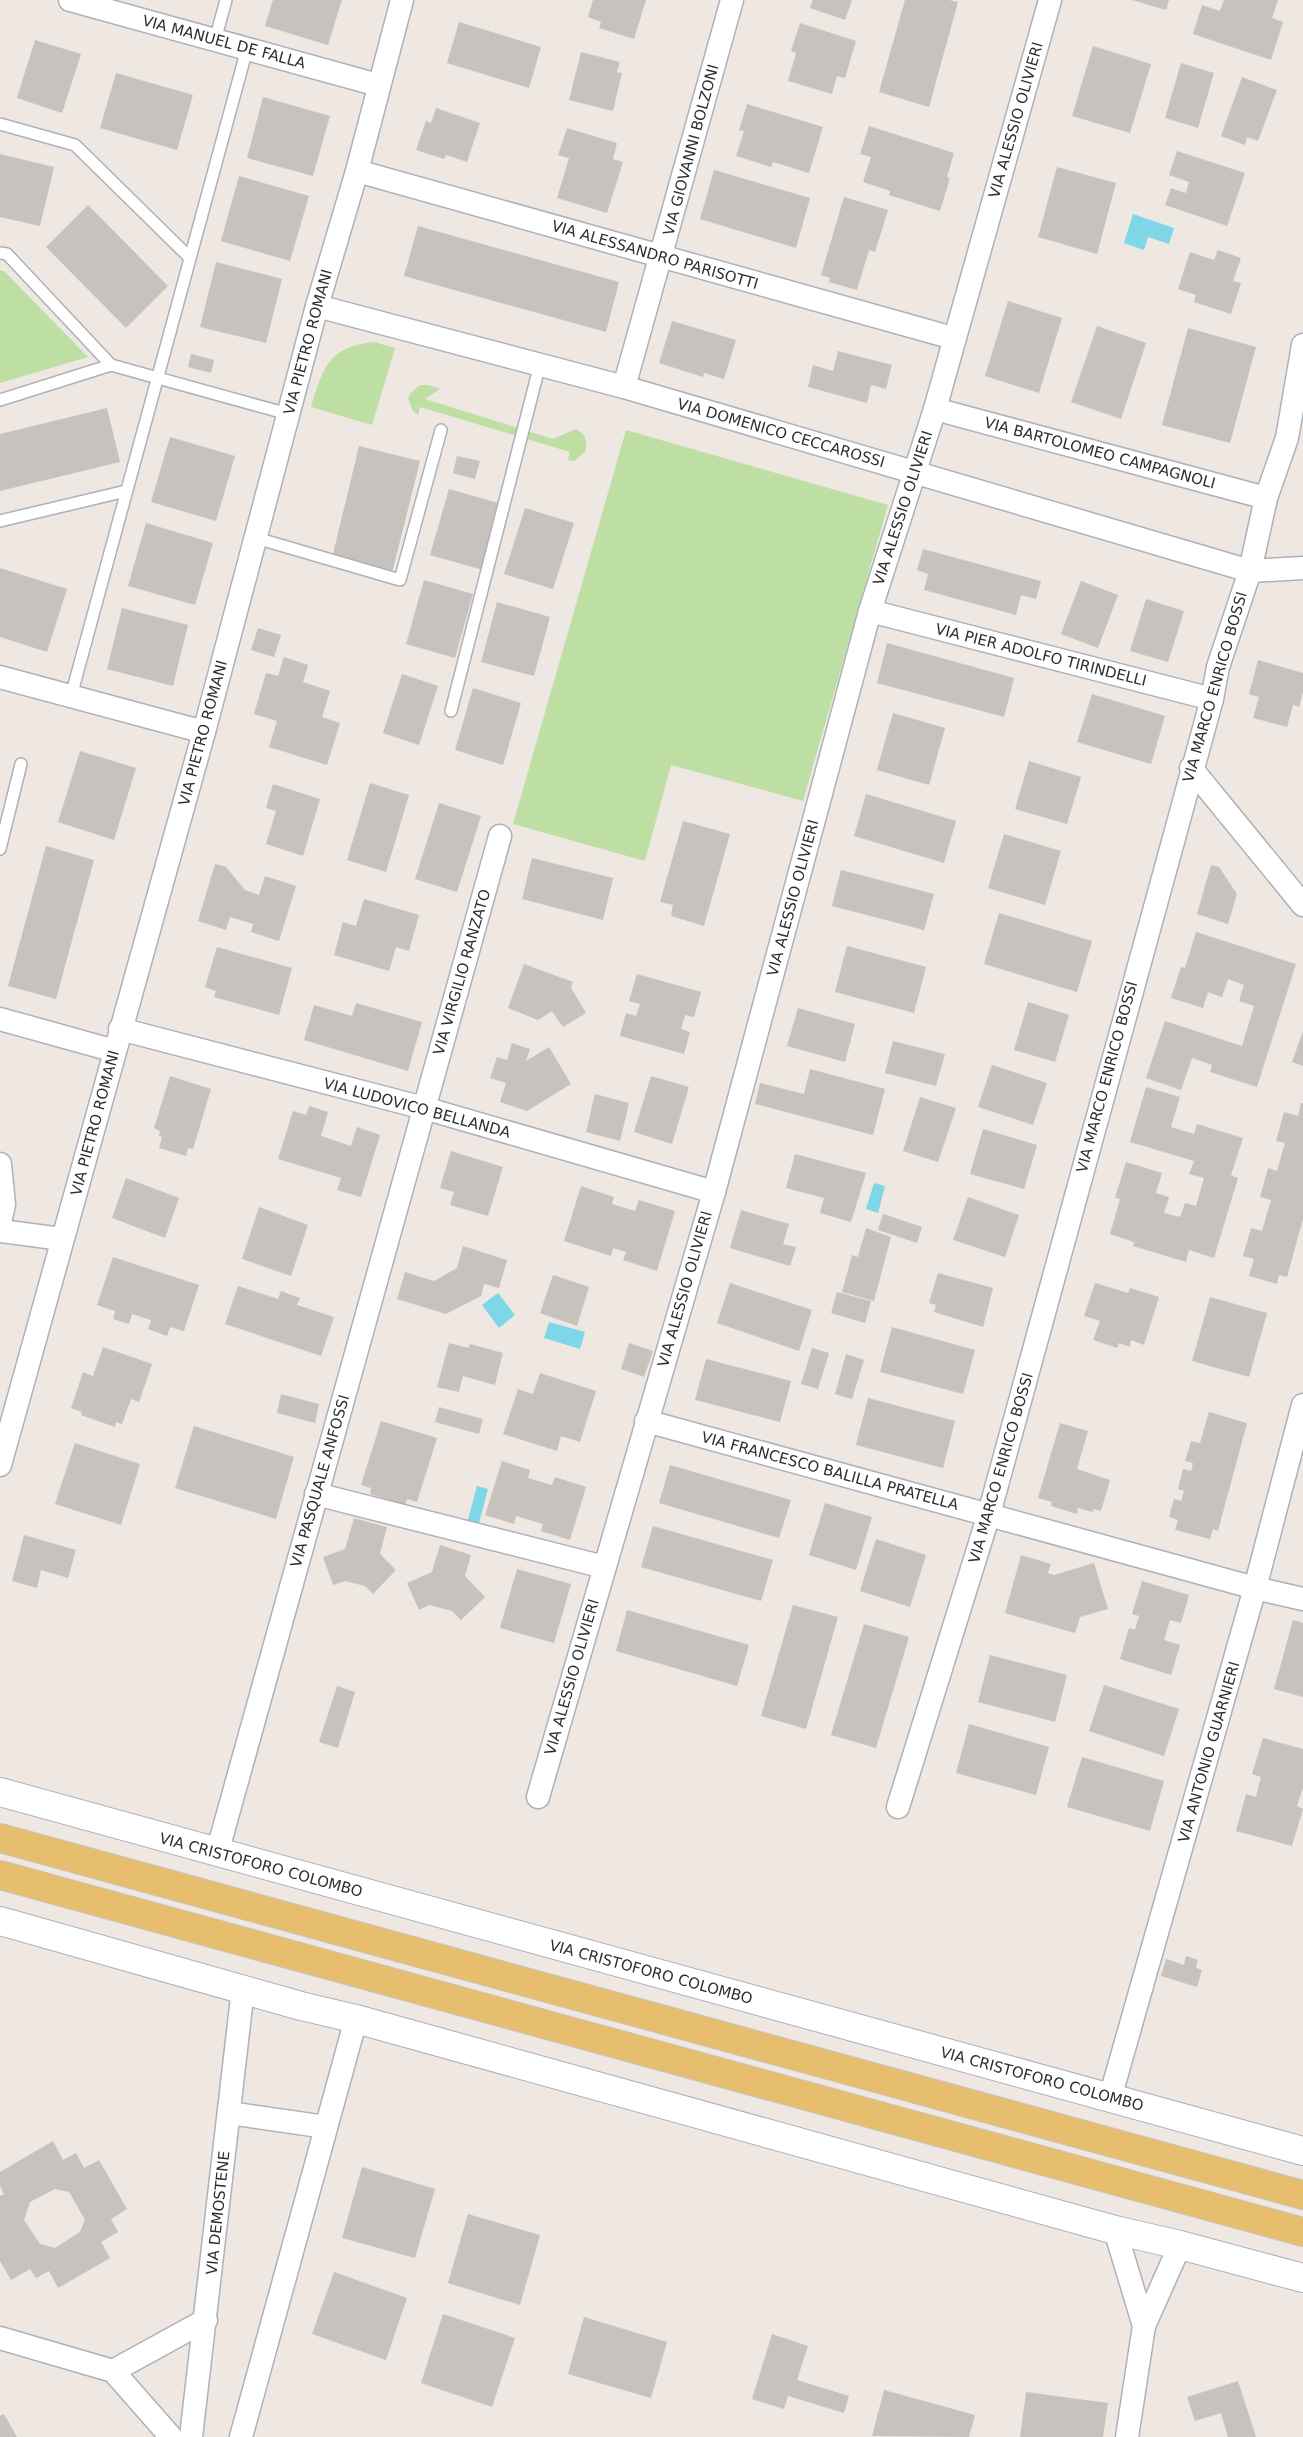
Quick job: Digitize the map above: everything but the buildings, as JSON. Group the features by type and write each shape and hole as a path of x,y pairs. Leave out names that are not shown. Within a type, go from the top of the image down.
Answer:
{"main road":[{"path":"0,1838 1303,2195"},
{"path":"0,1875 1303,2232"}],"street":[{"name":"VIA MANUEL DE FALLA","path":"70,0 378,84"},
{"name":"VIA PIETRO ROMANI","path":"0,1464 204,732 317,306 357,170 378,84 402,0"},
{"name":"VIA GIOVANNI BOLZONI","path":"624,387 732,0"},
{"name":"VIA ALESSIO OLIVIERI","path":"538,1797 714,1192 870,611 935,409 953,338 1050,0"},
{"name":"VIA ALESSANDRO PARISOTTI","path":"357,170 661,258 953,338"},
{"name":"VIA DOMENICO CECCAROSSI","path":"317,306 624,387 1250,571 1303,568"},
{"name":"VIA MARCO ENRICO BOSSI","path":"898,1807 989,1514 1191,768 1212,699 1218,667 1250,571 1266,498 1287,438 1303,345"},
{"name":"VIA BARTOLOMEO CAMPAGNOLI","path":"935,409 1266,498"},
{"name":"VIA PIER ADOLFO TIRINDELLI","path":"870,611 1212,699"},
{"path":"0,677 204,732"},
{"path":"1191,768 1303,905"},
{"name":"VIA VIRGILIO RANZATO","path":"424,1108 500,836"},
{"path":"0,1019 115,1051"},
{"name":"VIA LUDOVICO BELLANDA","path":"120,1029 424,1108 714,1192"},
{"name":"VIA PASQUALE ANFOSSI","path":"217,1853 424,1108"},
{"path":"0,1164 4,1204 0,1223"},
{"path":"0,1231 62,1239"},
{"name":"VIA ANTONIO GUARNIERI","path":"1110,2098 1255,1588 1303,1405"},
{"name":"VIA FRANCESCO BALILLA PRATELLA","path":"646,1421 1303,1600"},
{"path":"316,1494 604,1567"},
{"name":"VIA CRISTOFORO COLOMBO","path":"0,1792 1303,2151"},
{"path":"0,1921 301,2006 356,2019 1115,2230 1180,2245 1303,2278"},
{"name":"VIA DEMOSTENE","path":"191,2437 243,1989"},
{"path":"241,2437 356,2019"},
{"path":"229,2113 326,2127"},
{"path":"1115,2230 1144,2326"},
{"path":"1127,2437 1144,2326 1180,2245"},
{"path":"113,2371 206,2320"},
{"path":"0,2338 113,2371 171,2437"}],"lane":[{"path":"215,40 226,0"},
{"path":"71,696 248,49"},
{"path":"0,124 75,145 190,258"},
{"path":"0,253 7,254 111,365 288,414"},
{"path":"451,711 540,364"},
{"path":"0,400 111,365"},
{"path":"256,538 400,580 441,430"},
{"path":"0,521 126,491"},
{"path":"0,849 21,764"}],"green space":[{"path":"0,270 4,271 88,357 0,383"},
{"path":"374,342 395,348 372,425 311,407 319,381 337,354 359,344"},
{"path":"420,385 428,385 440,389 425,399 553,439 576,429 585,438 585,452 574,461 568,460 570,452 420,407 418,415 413,411 408,398"},
{"path":"626,430 888,505 803,801 671,765 645,861 513,824"}],"water":[{"path":"1133,214 1174,228 1169,244 1148,237 1144,250 1124,243"},
{"path":"874,1183 885,1186 878,1213 866,1209"},
{"path":"498,1293 515,1315 499,1328 482,1305"},
{"path":"549,1322 585,1332 580,1349 544,1338"},
{"path":"477,1486 488,1489 479,1523 468,1520"}]}
